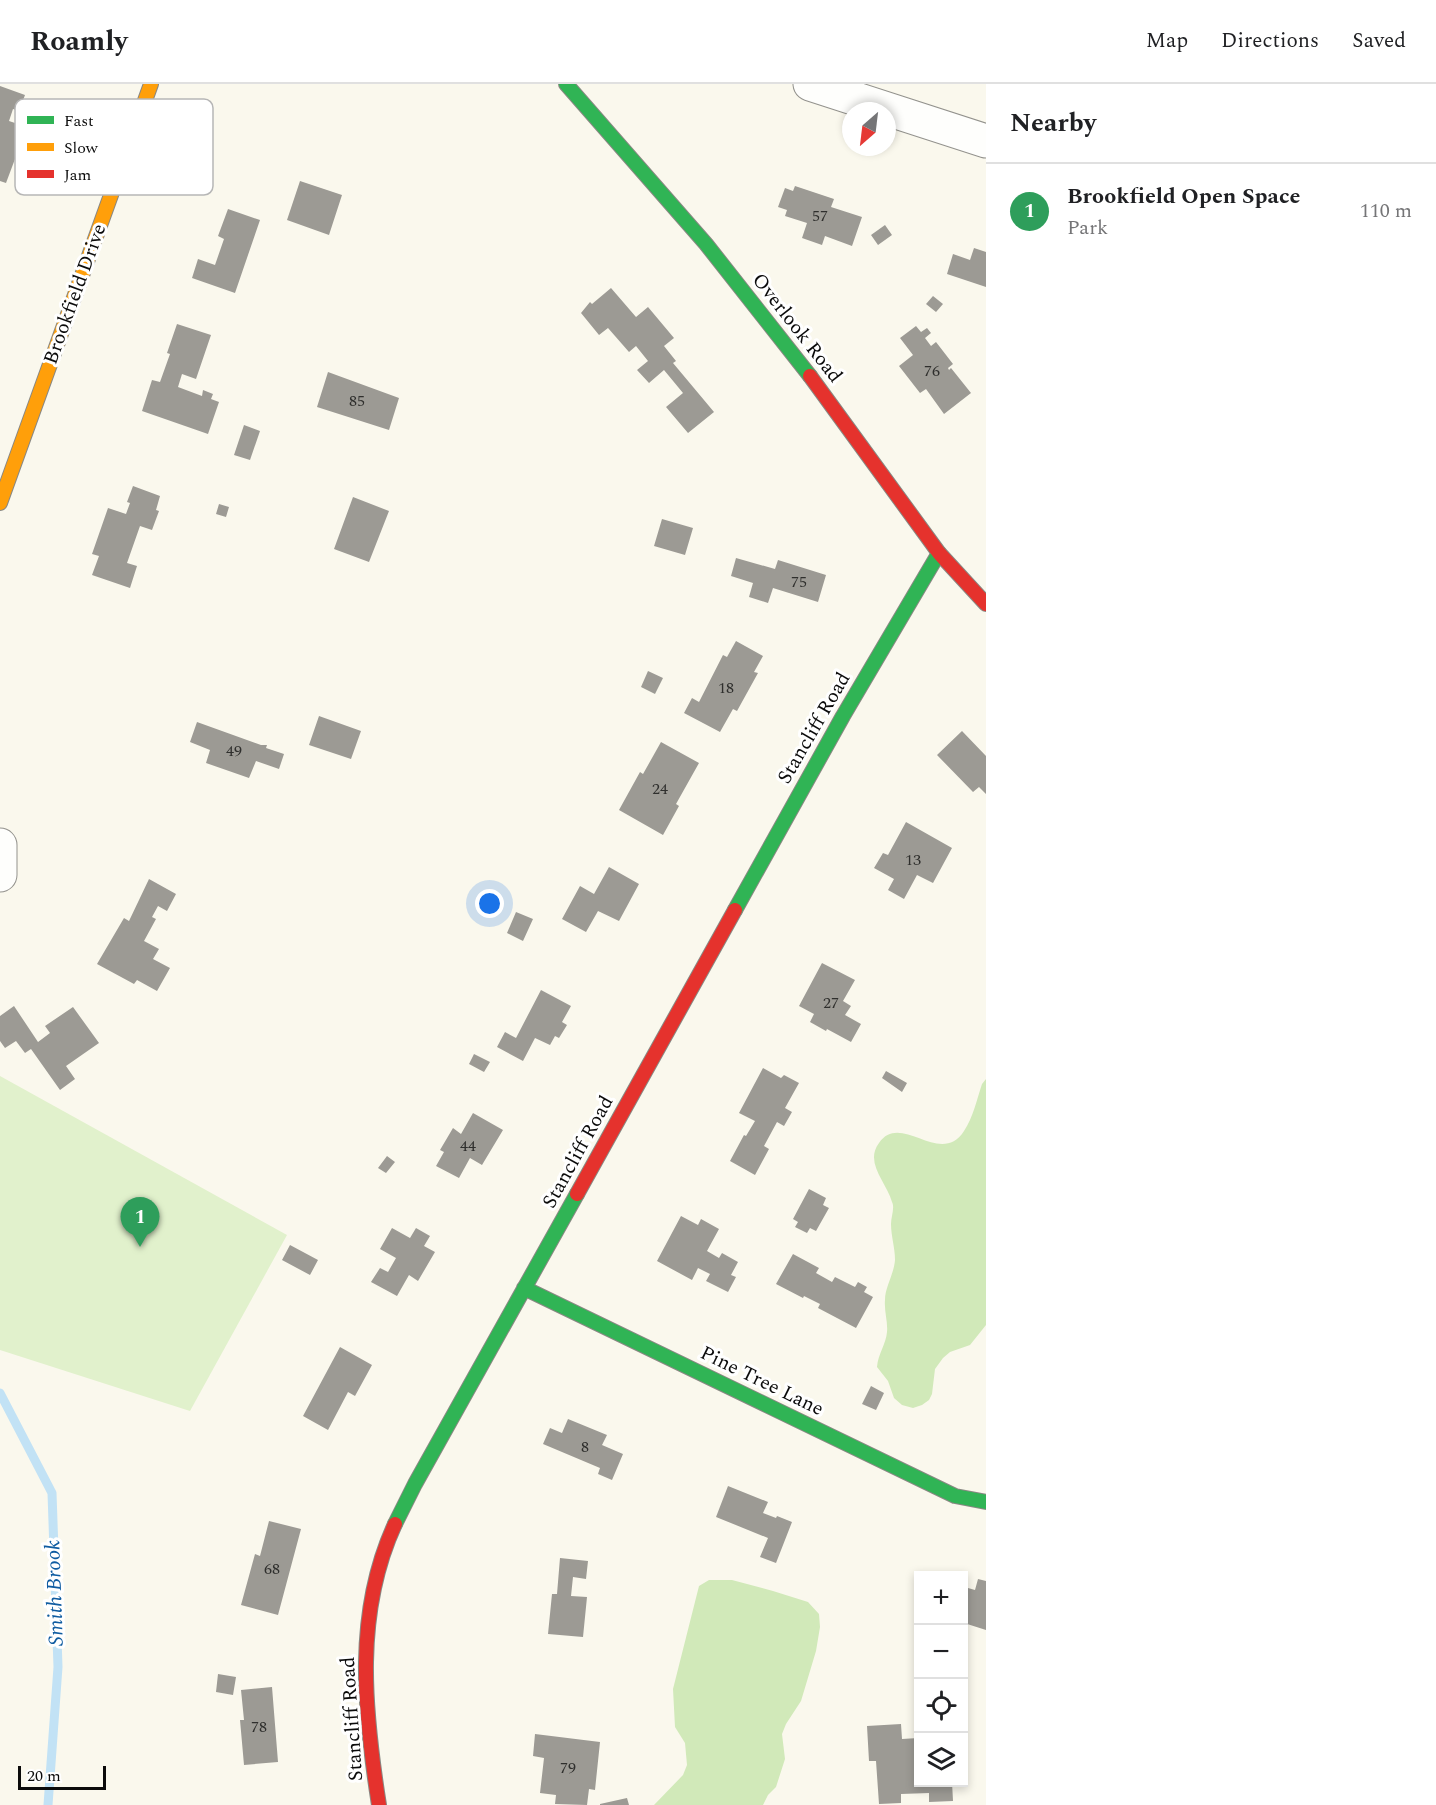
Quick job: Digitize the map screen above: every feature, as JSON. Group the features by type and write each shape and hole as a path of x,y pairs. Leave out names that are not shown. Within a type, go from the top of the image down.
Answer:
{"street":[{"name":"Brookfield Drive","path":"146,99 151,84"},
{"name":"Overlook Road","path":"566,84 698,234 766,317 939,553 986,604"},
{"path":"810,84 986,141"},
{"name":"Brookfield Drive","path":"0,503 111,195"},
{"name":"Stancliff Road","path":"379,1805 367,1718 365,1651 374,1588 382,1556 416,1483 524,1288 843,716 939,553"},
{"path":"0,845 0,875"},
{"name":"Pine Tree Lane","path":"524,1288 955,1496 986,1502"}],"green space":[{"path":"0,1076 287,1235 190,1411 0,1350"},
{"path":"986,1079 986,1325 970,1345 950,1352 943,1358 935,1369 932,1394 929,1400 913,1408 902,1405 894,1398 888,1381 877,1367 887,1328 885,1295 895,1260 891,1228 893,1204 875,1165 875,1150 888,1135 898,1133 932,1143 944,1144 954,1141 967,1126 982,1084"},
{"path":"709,1580 732,1580 808,1602 819,1614 820,1627 816,1651 801,1701 782,1734 785,1759 776,1787 768,1795 763,1805 654,1805 683,1775 687,1765 685,1743 675,1727 673,1689 699,1586"}],"building":[{"path":"0,86 25,95 24,99 15,99 15,110 13,109 9,121 15,123 15,159 6,183 0,181"},
{"path":"300,181 342,195 329,235 287,220"},
{"path":"795,186 834,199 831,207 862,217 852,246 825,236 822,245 802,238 807,223 785,216 787,210 778,207 785,188 793,191"},
{"path":"228,209 260,220 235,293 192,278 198,259 215,265 224,239 218,236"},
{"path":"885,225 892,235 878,245 871,235"},
{"path":"974,248 986,252 986,287 947,274 953,254 970,260"},
{"path":"611,288 636,317 648,307 674,338 664,346 676,361 673,363 714,412 688,433 666,407 683,393 664,370 649,383 637,370 648,361 636,346 629,352 608,328 599,335 581,313 590,302 592,304"},
{"path":"933,296 943,304 936,312 926,304"},
{"path":"177,324 211,335 196,379 182,374 178,387 202,396 203,390 213,394 211,399 219,402 208,434 142,411 152,380 160,382"},
{"path":"916,326 921,332 927,328 931,333 925,338 931,346 936,342 953,364 948,368 949,370 951,368 971,393 944,414 926,389 920,393 899,366 913,355 900,338"},
{"path":"328,372 399,398 389,430 317,407"},
{"path":"244,425 260,431 250,460 234,455"},
{"path":"133,486 160,496 156,510 159,511 152,530 140,526 127,563 137,566 130,588 92,575 99,556 92,554 108,508 126,514 130,503 127,502"},
{"path":"353,497 389,511 369,562 334,549"},
{"path":"219,504 229,507 226,517 216,514"},
{"path":"662,519 693,528 685,555 654,546"},
{"path":"736,558 775,569 778,560 826,575 818,602 773,588 768,603 749,597 753,583 731,576"},
{"path":"736,641 763,656 754,672 758,673 737,711 733,709 720,732 684,713 692,698 699,702 723,655 727,657"},
{"path":"648,671 663,678 655,694 641,687"},
{"path":"319,716 361,731 351,759 309,745"},
{"path":"197,722 261,745 267,745 266,748 284,754 279,769 256,761 249,778 206,763 210,750 190,742"},
{"path":"962,731 986,756 986,794 979,787 973,792 937,755"},
{"path":"661,742 699,763 676,804 679,806 663,835 619,810 640,772 643,774"},
{"path":"906,822 952,848 933,883 917,875 904,899 888,890 894,879 874,868 883,853 888,855"},
{"path":"609,867 639,884 619,921 598,911 586,932 562,919 580,886 594,894"},
{"path":"149,879 176,894 167,911 158,906 152,917 156,919 144,941 159,949 153,959 170,968 157,991 137,980 134,984 97,964 124,918 129,921"},
{"path":"516,912 533,919 523,941 507,933"},
{"path":"822,963 855,980 843,1001 851,1006 845,1015 861,1024 851,1042 810,1022 814,1014 799,1006"},
{"path":"541,990 571,1006 562,1022 567,1025 559,1038 555,1036 550,1045 535,1038 523,1061 497,1047 505,1032 516,1038"},
{"path":"14,1006 38,1042 50,1033 45,1026 73,1007 99,1043 66,1066 75,1079 60,1090 31,1049 25,1053 16,1041 5,1048 0,1041 0,1016"},
{"path":"474,1054 490,1062 484,1072 469,1064"},
{"path":"763,1068 781,1078 784,1075 799,1083 785,1108 792,1112 784,1126 777,1122 764,1146 769,1149 755,1175 730,1161 744,1135 746,1136 755,1121 739,1113"},
{"path":"886,1071 907,1083 902,1092 882,1078"},
{"path":"473,1113 503,1130 482,1165 470,1158 459,1178 436,1166 444,1152 440,1150 453,1128 461,1134"},
{"path":"387,1156 395,1162 386,1173 378,1168"},
{"path":"809,1189 826,1198 823,1205 829,1208 816,1231 810,1228 807,1233 795,1227 798,1222 793,1219"},
{"path":"681,1216 698,1225 701,1219 719,1229 707,1251 719,1258 722,1253 738,1262 731,1275 736,1277 728,1292 706,1281 710,1274 698,1268 692,1280 657,1261"},
{"path":"392,1228 410,1238 416,1228 430,1236 424,1246 435,1252 418,1281 409,1275 397,1296 371,1282 380,1268 388,1272 396,1258 380,1249"},
{"path":"290,1245 318,1260 310,1275 282,1260"},
{"path":"793,1254 819,1268 816,1273 832,1282 835,1277 855,1287 858,1282 867,1287 864,1292 873,1297 856,1328 818,1308 820,1304 776,1284"},
{"path":"340,1347 372,1365 355,1396 348,1392 328,1430 303,1416"},
{"path":"871,1386 884,1393 876,1410 862,1404"},
{"path":"568,1419 607,1435 602,1445 623,1454 612,1480 598,1474 600,1468 543,1444 550,1428 562,1433"},
{"path":"728,1486 768,1502 763,1513 792,1522 776,1563 760,1557 768,1538 716,1517"},
{"path":"269,1521 301,1529 278,1615 241,1605 255,1554 260,1556"},
{"path":"560,1558 588,1561 586,1579 573,1577 571,1596 587,1597 583,1637 548,1634 552,1594 557,1594"},
{"path":"978,1579 986,1581 986,1630 968,1624 968,1588 975,1590"},
{"path":"218,1674 236,1677 233,1695 216,1692"},
{"path":"272,1687 278,1762 244,1765 240,1720 244,1720 241,1690"},
{"path":"901,1724 902,1739 914,1738 914,1787 952,1787 953,1801 929,1802 929,1793 901,1794 901,1803 879,1804 876,1761 869,1761 867,1726"},
{"path":"535,1734 600,1742 595,1790 589,1789 587,1805 555,1804 556,1795 540,1793 544,1758 533,1756"},
{"path":"627,1798 629,1805 600,1805 600,1804"}],"waterway":[{"name":"Smith Brook","path":"0,1393 52,1493 58,1667 48,1805"}],"traffic: fast":[{"path":"566,84 706,244 810,376"},
{"path":"735,910 843,716 939,553"},
{"path":"395,1524 415,1484 577,1194"},
{"path":"524,1288 955,1496 986,1502"}],"traffic: slow":[{"path":"146,99 151,84"},
{"path":"0,503 111,195"}],"traffic: jam":[{"path":"810,376 939,553 986,604"},
{"path":"577,1194 735,910"},
{"path":"379,1805 369,1734 366,1662 373,1592 382,1558 395,1524"}],"place":[{"name":"Brookfield Open Space","path":"140,1247"}]}
